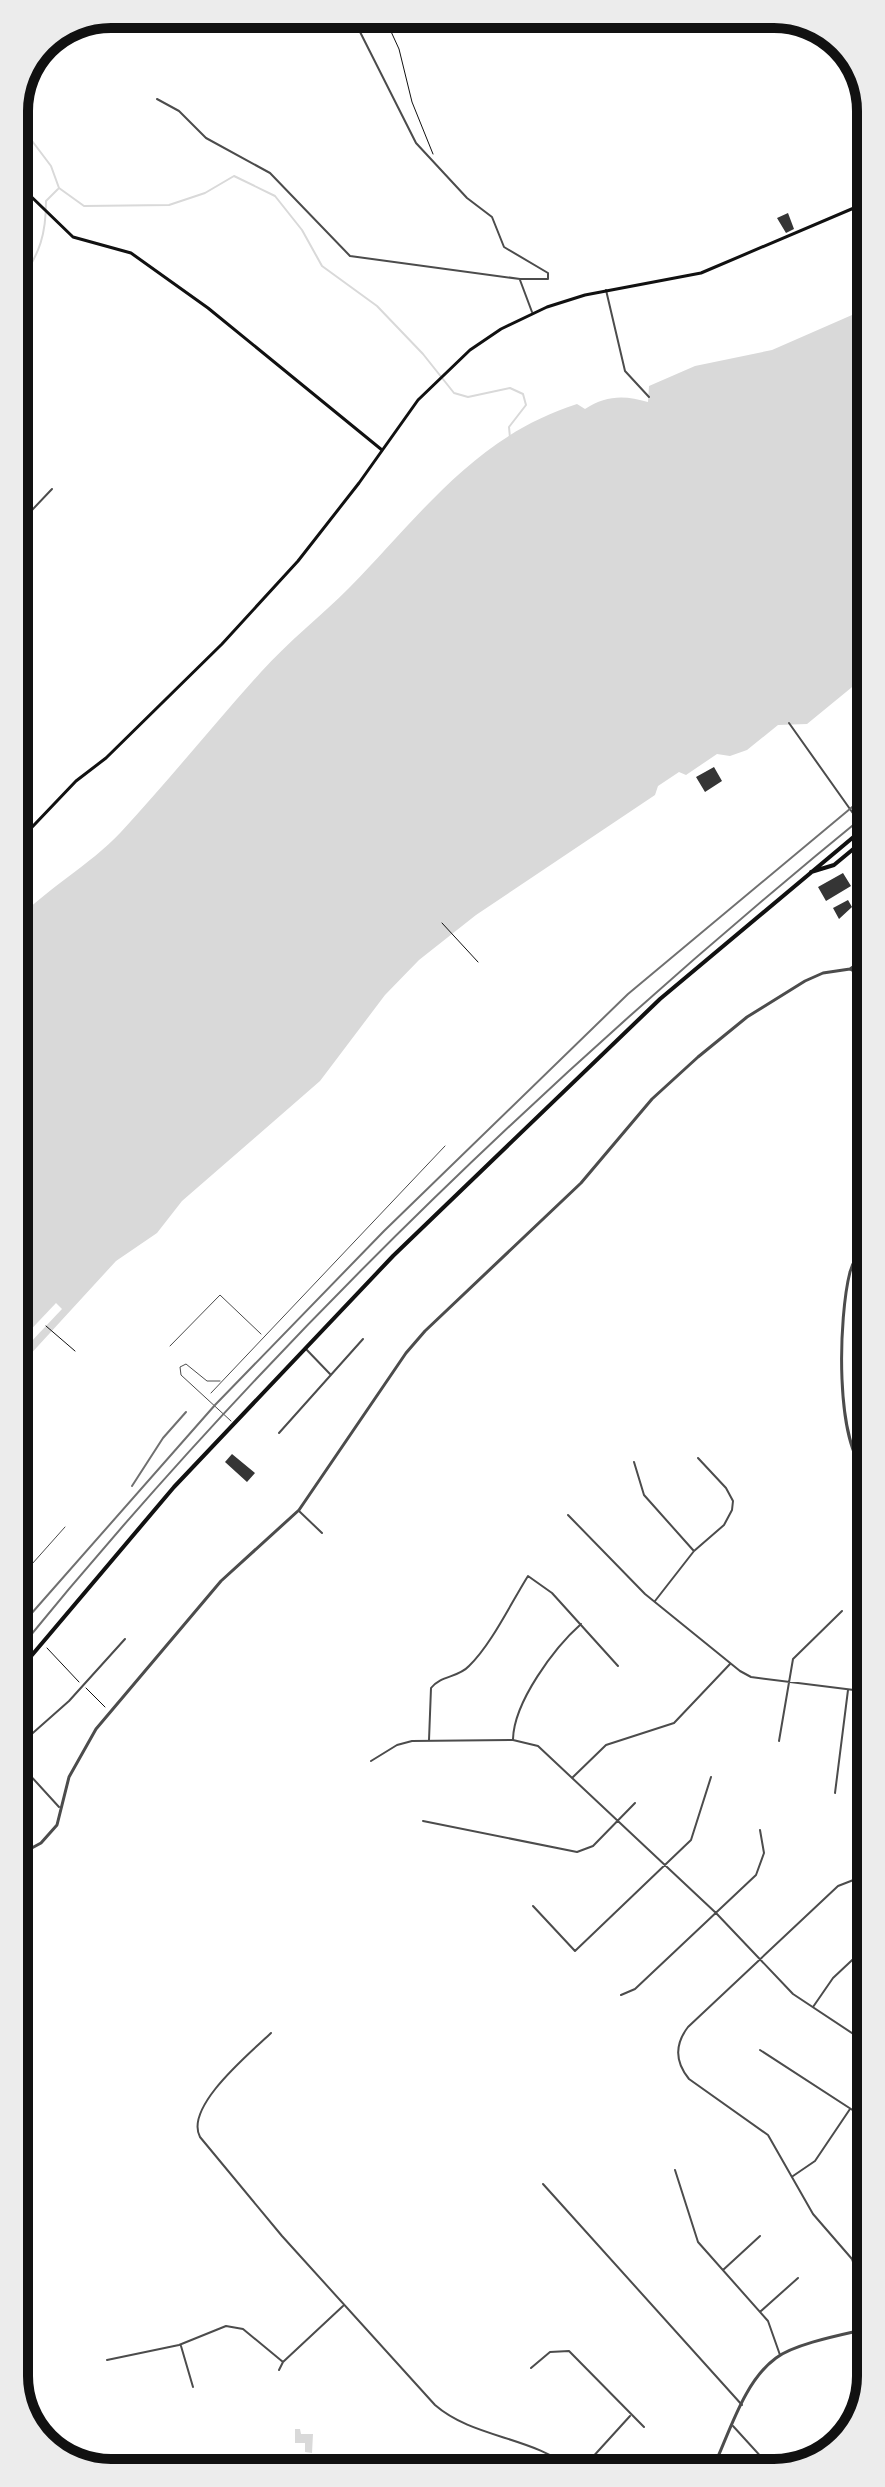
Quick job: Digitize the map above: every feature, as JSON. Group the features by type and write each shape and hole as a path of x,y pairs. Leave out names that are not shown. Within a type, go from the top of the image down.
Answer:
{"main road":[{"path":"28,194 73,237 131,253 208,308 382,450"},
{"path":"28,831 76,781 106,758 222,644 298,561 418,400 470,350 532,313 606,290 701,273 857,207"},
{"path":"28,1660 233,1423 305,1347 607,1048 857,834"},
{"path":"810,872 824,871 857,845"}],"street":[{"path":"157,99 179,111 206,138 270,173 350,256 547,280 550,276 504,247 492,217 467,198 412,138 358,28"},
{"path":"520,279 532,313"},
{"path":"606,290 625,371 649,397"},
{"path":"28,513 52,489"},
{"path":"789,723 857,820"},
{"path":"28,1850 46,1839 57,1825 69,1777 96,1729 221,1581 299,1510 416,1340 581,1183 652,1099 747,1017 815,976 850,969 857,964"},
{"path":"850,969 857,973"},
{"path":"857,1256 849,1274 840,1375 857,1464"},
{"path":"279,1433 363,1339"},
{"path":"305,1347 330,1374"},
{"path":"654,1602 694,1551 724,1525 733,1506 726,1488 698,1458"},
{"path":"634,1462 644,1495 694,1551"},
{"path":"299,1510 322,1533"},
{"path":"568,1515 654,1602 730,1664 751,1677 857,1690"},
{"path":"429,1741 431,1688 441,1679 457,1674 471,1664 528,1576 552,1593 618,1666"},
{"path":"779,1741 787,1681 797,1653 842,1611"},
{"path":"513,1740 521,1705 561,1642 581,1624"},
{"path":"28,1737 69,1701 125,1639"},
{"path":"572,1778 606,1745 674,1723 730,1664"},
{"path":"835,1793 848,1689"},
{"path":"371,1761 397,1745 429,1741 513,1740 538,1746 716,1913 793,1994 857,2037"},
{"path":"28,1772 62,1808"},
{"path":"533,1906 575,1951 664,1867 694,1834 711,1777"},
{"path":"423,1821 571,1852 593,1846 635,1803"},
{"path":"621,1995 635,1989 761,1867 764,1853 760,1830"},
{"path":"857,1879 838,1886 684,2032 679,2044 679,2062 694,2084 761,2128 813,2214 852,2259 857,2274"},
{"path":"812,2008 833,1978 857,1956"},
{"path":"271,2033 202,2105 196,2129 344,2305 440,2410 547,2452 557,2459"},
{"path":"760,2050 857,2113"},
{"path":"792,2176 815,2161 850,2109"},
{"path":"675,2170 696,2236 771,2327 780,2355"},
{"path":"543,2184 742,2405"},
{"path":"722,2270 760,2236"},
{"path":"760,2312 798,2278"},
{"path":"279,2370 283,2362 344,2305"},
{"path":"107,2360 180,2345 226,2326 243,2329 283,2362"},
{"path":"717,2459 760,2374 780,2355 857,2332"},
{"path":"180,2345 193,2387"},
{"path":"531,2368 550,2352 569,2351 644,2427"},
{"path":"591,2459 630,2416"},
{"path":"733,2426 763,2459"}],"lane":[{"path":"211,1393 445,1146"},
{"path":"170,1346 220,1295 263,1335"},
{"path":"221,1381 207,1381 186,1364 180,1367 181,1375 233,1423"},
{"path":"28,1569 65,1527"}],"path":[{"path":"389,28 399,49 412,102 432,150 430,160"},
{"path":"442,923 478,962"},
{"path":"46,1326 75,1351"},
{"path":"46,1647 55,1657"}],"shaded area":[{"path":"857,313 857,683 807,724 778,725 747,750 730,756 717,754 686,775 679,772 658,786 655,795 476,915 419,960 385,995 320,1081 182,1201 157,1233 116,1261 28,1357 28,910 121,832 271,661 349,588 426,506 479,457 541,418 577,404 585,409 600,401 616,398 648,402 649,386 695,366 772,350"},
{"path":"295,2429 300,2429 301,2434 313,2434 312,2453 305,2452 305,2443 295,2443"}],"pier":[{"path":"56,1303 62,1309 28,1345 28,1333"}],"building":[{"path":"788,213 794,229 786,233 777,218"},
{"path":"714,767 722,781 705,792 696,777"},
{"path":"843,873 851,886 826,901 818,887"},
{"path":"848,900 852,907 839,919 833,908"},
{"path":"232,1454 255,1473 247,1482 225,1462"}],"waterway":[{"path":"28,136 51,166 59,188 84,206 169,205 205,193 234,176 275,196 302,230 322,266 377,306 423,354 454,393 468,397 510,388 523,394 526,405 509,427 510,438"},
{"path":"28,269 41,243 46,201 58,189"}],"railway":[{"path":"28,1617 215,1405 384,1231 628,994 857,803"},
{"path":"28,1639 212,1426 421,1211 641,1006 857,822"},
{"path":"132,1486 163,1438 186,1412"}]}
